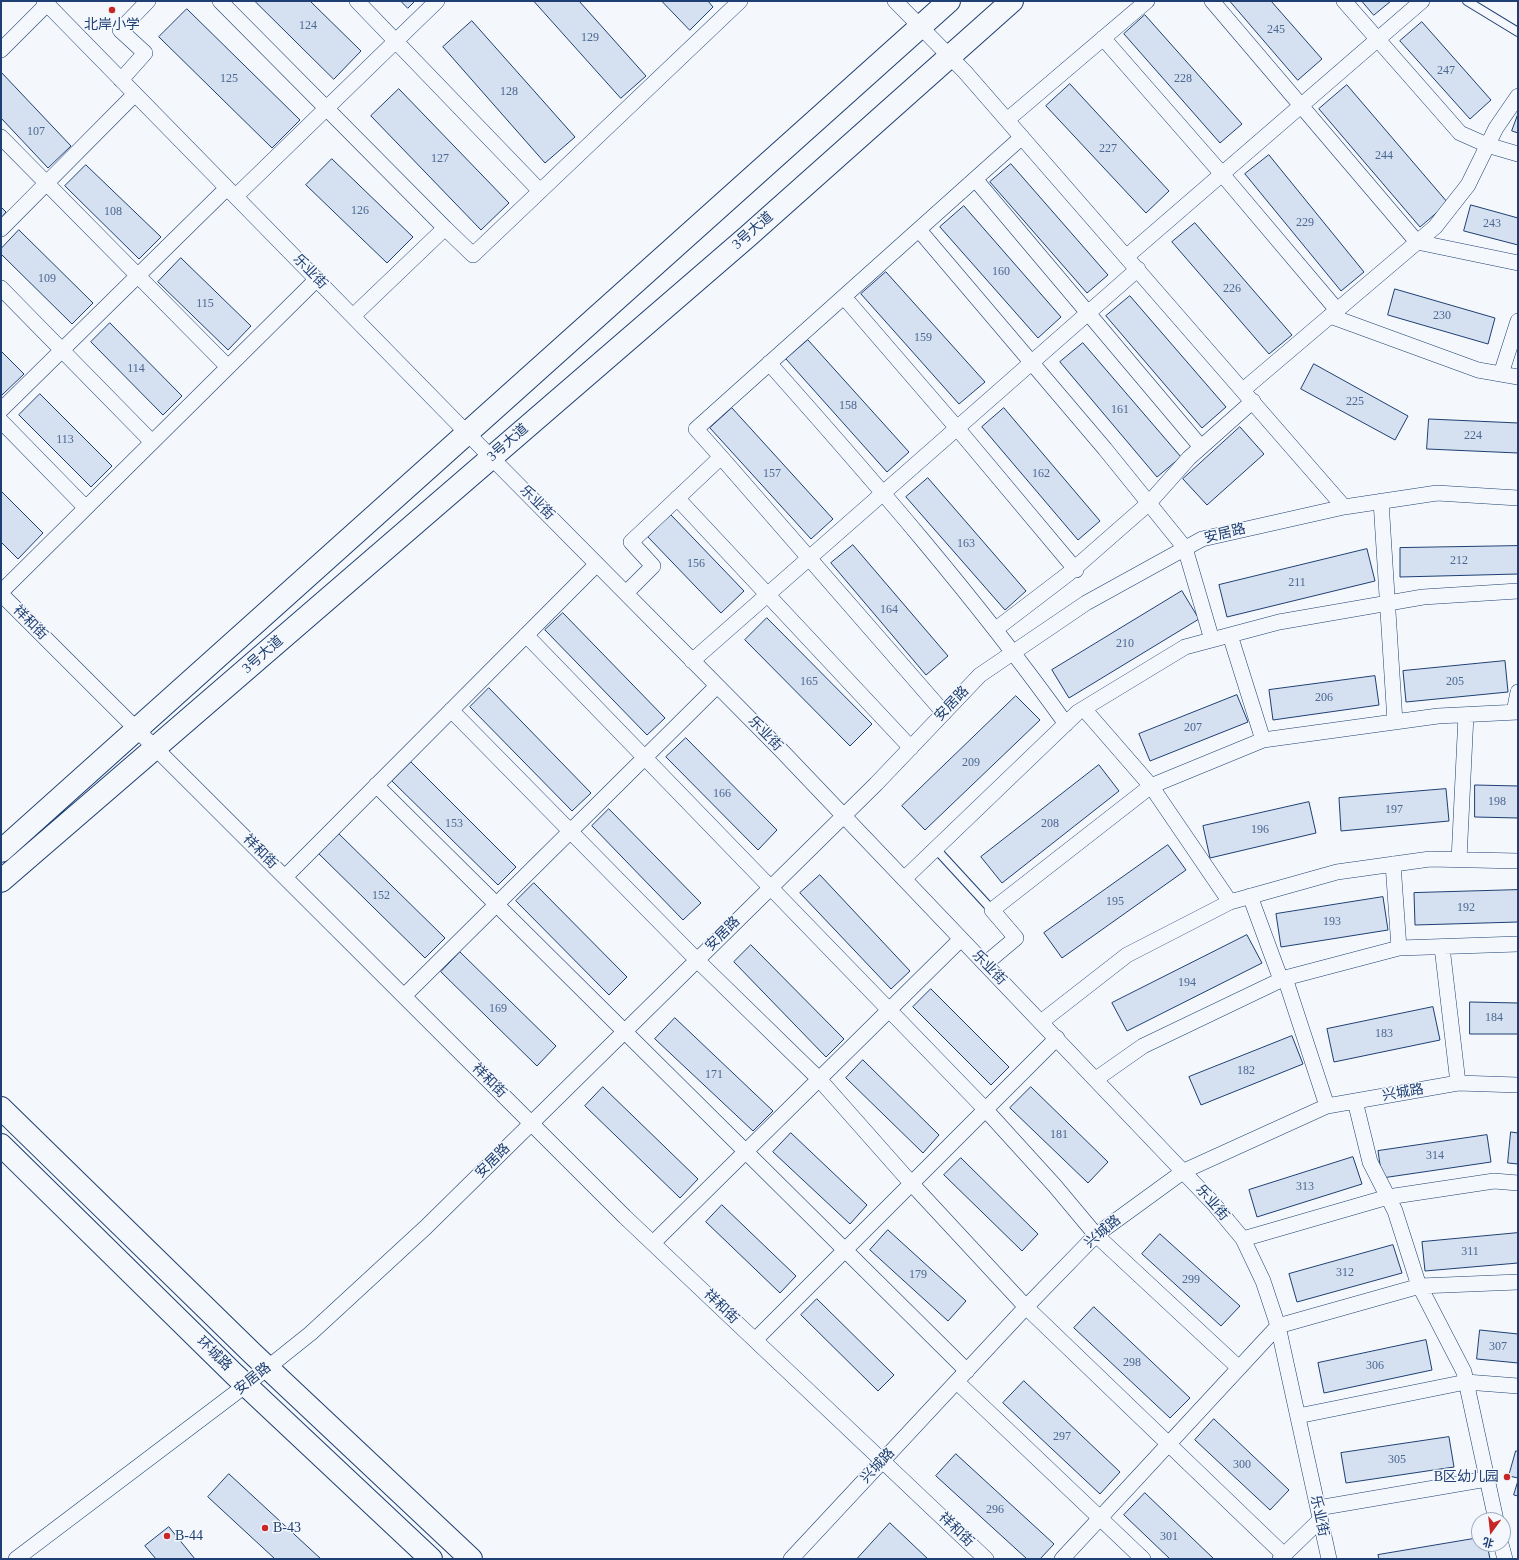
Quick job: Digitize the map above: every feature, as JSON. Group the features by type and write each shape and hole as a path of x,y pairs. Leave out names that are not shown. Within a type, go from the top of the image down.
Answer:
{"main road":[{"name":"3号大道","path":"1,851 950,1"},
{"name":"3号大道","path":"1,881 747,237 1012,1"},
{"path":"1,1108 267,1368 471,1559"},
{"name":"环城路","path":"1,1145 246,1385 431,1559"}],"street":[{"path":"121,80 145,53 120,30 148,1"},
{"path":"220,1 473,255 740,1"},
{"path":"357,1 540,191"},
{"path":"1,410 138,275 326,108 437,1"},
{"path":"895,1 950,56 1007,120 1344,506"},
{"path":"1007,120 1147,1"},
{"path":"1212,1 1417,242 1518,264"},
{"path":"1344,1 1460,133 1487,145 1518,154"},
{"path":"1126,257 1422,1"},
{"path":"1,50 45,2"},
{"name":"乐业街","path":"45,2 843,816 1184,1171 1243,1239 1263,1281 1278,1326 1329,1559"},
{"path":"1103,38 1222,174 1334,313 1478,370 1518,377"},
{"path":"1,230 135,94"},
{"path":"996,629 1075,569 1149,503 1248,395 1334,313 1435,227 1468,185 1496,128 1518,96"},
{"path":"1,137 228,367"},
{"path":"944,713 696,429 1022,137"},
{"path":"975,179 1201,447"},
{"path":"353,316 446,228"},
{"path":"919,230 1032,363 1185,548 1212,640"},
{"path":"692,661 1138,269"},
{"path":"1,593 317,279"},
{"path":"1,288 152,442"},
{"path":"844,297 957,428 1075,569"},
{"path":"1501,374 1518,321"},
{"path":"769,363 884,493 996,629 1066,724"},
{"path":"1,421 86,508"},
{"path":"626,593 653,566 631,542 721,457"},
{"name":"安居路","path":"16,1559 246,1385 312,1332 415,1237 624,1032 843,816 980,675 1086,603 1202,539 1344,506 1437,493 1518,498"},
{"path":"677,498 910,748"},
{"path":"1381,501 1396,722"},
{"path":"285,877 597,564"},
{"path":"904,879 1066,724 1084,709 1185,647 1279,622 1423,597 1518,592"},
{"name":"祥和街","path":"1,593 136,730 653,1243 986,1559"},
{"path":"526,635 985,1110 1055,1186 1096,1235 1239,1368"},
{"path":"1230,635 1263,740"},
{"path":"404,996 717,686"},
{"path":"985,964 1016,938 992,910 1151,786 1263,740 1438,716 1516,712 1518,692"},
{"path":"1084,709 1151,786 1230,902"},
{"path":"451,710 697,960 819,1079 911,1183 1026,1307 1282,1557 1319,1514 1487,1479"},
{"path":"1459,860 1466,715"},
{"path":"376,786 967,1371"},
{"path":"1042,1022 1127,955 1230,902 1337,872 1393,864 1430,859 1518,861"},
{"path":"1393,864 1399,948"},
{"path":"1250,896 1283,979 1327,1106"},
{"path":"653,1243 961,939"},
{"path":"1096,1079 1143,1046 1283,979 1399,948 1518,944"},
{"path":"1442,947 1458,1083"},
{"path":"755,1340 1056,1038"},
{"name":"兴城路","path":"791,1559 1026,1307 1096,1235 1184,1171 1327,1106 1458,1083 1518,1085"},
{"path":"1355,1101 1370,1162 1395,1211 1420,1286 1464,1372 1494,1512"},
{"path":"1243,1239 1388,1197 1494,1181 1518,1183"},
{"path":"1062,1559 1278,1326 1420,1286 1518,1282"},
{"path":"957,1382 1143,1559"},
{"path":"1298,1416 1466,1382 1518,1386"}],"lane":[{"path":"1468,1 1518,32"},
{"path":"935,848 992,910"}],"building":[{"path":"255,1 310,1 361,51 334,79"},
{"path":"401,1 415,1 408,8"},
{"path":"534,1 579,1 646,76 621,98"},
{"path":"662,1 708,1 713,7 690,30"},
{"path":"1230,1 1271,1 1322,59 1298,80"},
{"path":"1362,1 1391,1 1374,15"},
{"path":"187,9 300,120 272,148 159,37"},
{"path":"1145,15 1242,124 1220,143 1124,34"},
{"path":"472,21 575,137 545,163 443,47"},
{"path":"1422,22 1491,100 1470,119 1400,41"},
{"path":"1,72 71,146 48,168 1,118"},
{"path":"1070,84 1169,191 1146,213 1046,106"},
{"path":"1347,85 1448,203 1420,227 1319,109"},
{"path":"399,89 509,203 481,230 371,116"},
{"path":"1518,114 1518,133 1512,131"},
{"path":"1269,155 1364,272 1341,291 1245,174"},
{"path":"332,159 413,237 387,263 306,185"},
{"path":"1011,164 1108,275 1087,293 990,182"},
{"path":"86,165 161,237 139,259 65,186"},
{"path":"1471,205 1518,218 1518,245 1464,231"},
{"path":"964,206 1061,317 1038,338 940,227"},
{"path":"1,207 6,212 1,218"},
{"path":"1195,223 1292,335 1269,354 1172,242"},
{"path":"19,230 93,303 72,324 1,254 1,249"},
{"path":"181,258 251,326 228,350 158,282"},
{"path":"886,272 985,382 959,404 861,294"},
{"path":"1395,289 1495,318 1488,344 1388,315"},
{"path":"1130,296 1226,407 1202,428 1106,316"},
{"path":"110,323 182,396 163,415 91,342"},
{"path":"808,340 909,452 887,472 786,359"},
{"path":"1083,343 1181,457 1157,477 1060,362"},
{"path":"1,351 24,374 2,395 1,394"},
{"path":"1314,364 1408,416 1395,440 1301,389"},
{"path":"40,394 112,466 91,487 19,415"},
{"path":"732,408 833,519 811,539 710,428"},
{"path":"1004,408 1100,521 1078,540 982,427"},
{"path":"1429,419 1518,423 1518,453 1427,449"},
{"path":"1240,427 1264,454 1207,505 1183,479"},
{"path":"928,478 1026,591 1005,610 906,497"},
{"path":"1,491 43,533 18,559 1,542"},
{"path":"671,515 744,591 721,613 648,537"},
{"path":"853,545 948,656 926,675 831,563"},
{"path":"1518,546 1518,574 1400,577 1400,548"},
{"path":"1367,549 1375,581 1227,617 1219,585"},
{"path":"1182,591 1199,619 1069,698 1052,670"},
{"path":"563,613 665,718 647,735 545,630"},
{"path":"767,618 872,724 850,746 745,640"},
{"path":"1505,661 1508,692 1406,702 1403,671"},
{"path":"1375,676 1379,705 1273,720 1269,690"},
{"path":"489,688 591,793 572,811 470,707"},
{"path":"1237,695 1248,722 1150,761 1139,734"},
{"path":"1016,696 1040,720 925,830 902,806"},
{"path":"686,738 777,830 758,850 666,757"},
{"path":"411,762 516,867 498,885 392,781"},
{"path":"1099,765 1119,791 1002,883 981,857"},
{"path":"1475,785 1518,786 1518,818 1475,817"},
{"path":"1446,789 1449,821 1341,831 1339,798"},
{"path":"1309,802 1316,833 1210,858 1203,826"},
{"path":"609,809 701,903 683,920 592,826"},
{"path":"338,833 445,938 425,958 318,853"},
{"path":"1168,845 1186,870 1062,958 1044,933"},
{"path":"820,875 910,971 891,989 800,893"},
{"path":"534,883 627,977 609,995 516,901"},
{"path":"1518,890 1518,922 1415,925 1414,893"},
{"path":"1383,897 1388,930 1281,947 1276,914"},
{"path":"1247,935 1262,963 1127,1031 1112,1003"},
{"path":"751,945 844,1039 826,1057 734,962"},
{"path":"460,952 556,1046 537,1066 441,972"},
{"path":"931,989 1009,1067 991,1085 913,1007"},
{"path":"1470,1002 1518,1003 1518,1034 1470,1034"},
{"path":"1433,1007 1440,1040 1334,1062 1327,1029"},
{"path":"675,1018 773,1111 753,1131 655,1039"},
{"path":"1292,1036 1303,1064 1201,1105 1189,1077"},
{"path":"863,1060 939,1135 923,1153 846,1078"},
{"path":"603,1087 698,1179 680,1198 585,1106"},
{"path":"1031,1087 1108,1162 1088,1183 1010,1108"},
{"path":"1511,1132 1518,1133 1518,1164 1508,1163"},
{"path":"791,1133 867,1205 850,1224 773,1152"},
{"path":"1487,1135 1491,1162 1382,1178 1378,1151"},
{"path":"1353,1157 1362,1184 1257,1217 1249,1190"},
{"path":"961,1158 1038,1234 1022,1251 944,1175"},
{"path":"722,1205 796,1276 780,1293 706,1222"},
{"path":"888,1230 966,1301 948,1321 870,1250"},
{"path":"1518,1233 1518,1263 1425,1271 1422,1242"},
{"path":"1160,1234 1240,1306 1221,1326 1142,1254"},
{"path":"1393,1245 1402,1273 1297,1302 1289,1274"},
{"path":"817,1299 894,1375 878,1391 801,1315"},
{"path":"1094,1307 1190,1398 1170,1418 1074,1328"},
{"path":"1480,1330 1518,1334 1518,1363 1477,1359"},
{"path":"1426,1340 1432,1370 1324,1393 1318,1363"},
{"path":"1024,1381 1120,1472 1100,1494 1003,1403"},
{"path":"1214,1419 1289,1490 1270,1510 1195,1440"},
{"path":"1449,1437 1454,1467 1346,1483 1341,1453"},
{"path":"1516,1451 1518,1451 1518,1478 1509,1476"},
{"path":"956,1454 1054,1544 1040,1559 1027,1559 936,1476"},
{"name":"B-43","path":"229,1474 321,1559 275,1559 208,1497"},
{"path":"1518,1481 1518,1496 1514,1495"},
{"path":"1145,1493 1214,1559 1170,1559 1124,1515"},
{"path":"890,1523 928,1559 857,1559"},
{"name":"B-44","path":"169,1527 195,1559 156,1559 145,1546"},
{"path":"1471,1539 1471,1552 1489,1552 1490,1559 1379,1559 1378,1555"}],"place":[{"name":"北岸小学","path":"112,10"},
{"name":"B区幼儿园","path":"1507,1477"},
{"name":"B-43","path":"265,1528"},
{"name":"B-44","path":"167,1536"}]}
